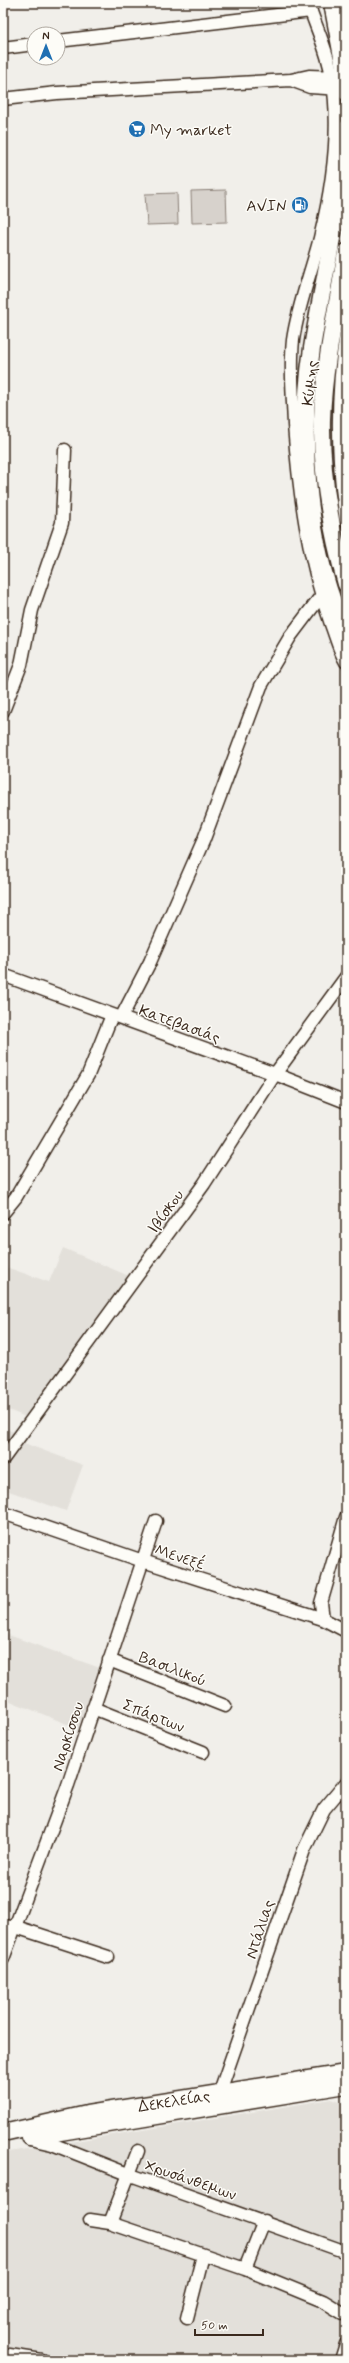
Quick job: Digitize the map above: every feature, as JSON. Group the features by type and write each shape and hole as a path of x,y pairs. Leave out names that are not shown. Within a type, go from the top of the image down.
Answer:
{"main road":[{"path":"332,3 342,84"},
{"name":"Κύμης","path":"346,129 341,180 312,349 306,414 309,479 317,540 332,598 346,634"},
{"name":"Κύμης","path":"346,252 329,350 322,417 322,441 334,536 346,584"},
{"path":"346,2063 325,2083 346,2095"},
{"name":"Δεκελείας","path":"3,2143 325,2083 346,2073"},
{"name":"Δεκελείας","path":"3,2133 87,2114 219,2094 325,2083 346,2085"}],"street":[{"path":"66,40 309,7 342,84 331,185 318,246 298,311 291,366 297,463 306,528 321,596 346,662"},
{"path":"3,48 26,45"},
{"path":"3,99 57,93 291,80 310,87 342,84"},
{"path":"346,334 343,385 343,480 346,520"},
{"path":"3,711 21,666 32,610 62,523 65,450"},
{"path":"3,1213 16,1196 88,1075 117,1017 150,962 204,839 261,686 290,637 321,596"},
{"name":"Κατεβασιάς","path":"3,975 275,1074 346,1102"},
{"name":"Ιβίσκου","path":"3,1459 204,1184 275,1074 346,977"},
{"name":"Μενεξέ","path":"3,1513 143,1561 323,1619 346,1631"},
{"path":"323,1619 321,1603 346,1517"},
{"name":"Ναρκίσσου","path":"3,1959 8,1927 68,1785 156,1521"},
{"name":"Βασιλικού","path":"109,1660 225,1706"},
{"name":"Σπάρτων","path":"93,1708 203,1752"},
{"name":"Ντάλιας","path":"219,2094 304,1850 324,1809 346,1783"},
{"path":"8,1927 108,1957"},
{"name":"Χρυσάνθεμων","path":"25,2138 52,2144 128,2174 264,2221 346,2252"},
{"path":"110,2223 138,2151"},
{"path":"90,2220 110,2223 245,2269 323,2301 346,2315"},
{"path":"245,2269 264,2221"},
{"path":"187,2318 203,2255"},
{"path":"341,2360 346,2344"},
{"path":"3,2354 42,2360"}],"shaded area":[{"path":"226,190 227,222 192,223 191,191"},
{"path":"177,193 178,224 147,225 145,194"},
{"path":"338,233 341,235 323,352 334,564 346,602 346,620 322,539 314,477 313,387"},
{"path":"63,1248 129,1276 26,1417 3,1408 3,1266 49,1282"},
{"path":"3,1428 14,1432 10,1438 83,1465 66,1511 3,1489"},
{"path":"3,1633 100,1668 79,1729 3,1698"},
{"path":"331,2099 346,2104 346,2360 3,2360 3,2153"}],"place":[{"name":"My market","path":"137,129"},
{"name":"AVIN","path":"300,205"}]}
